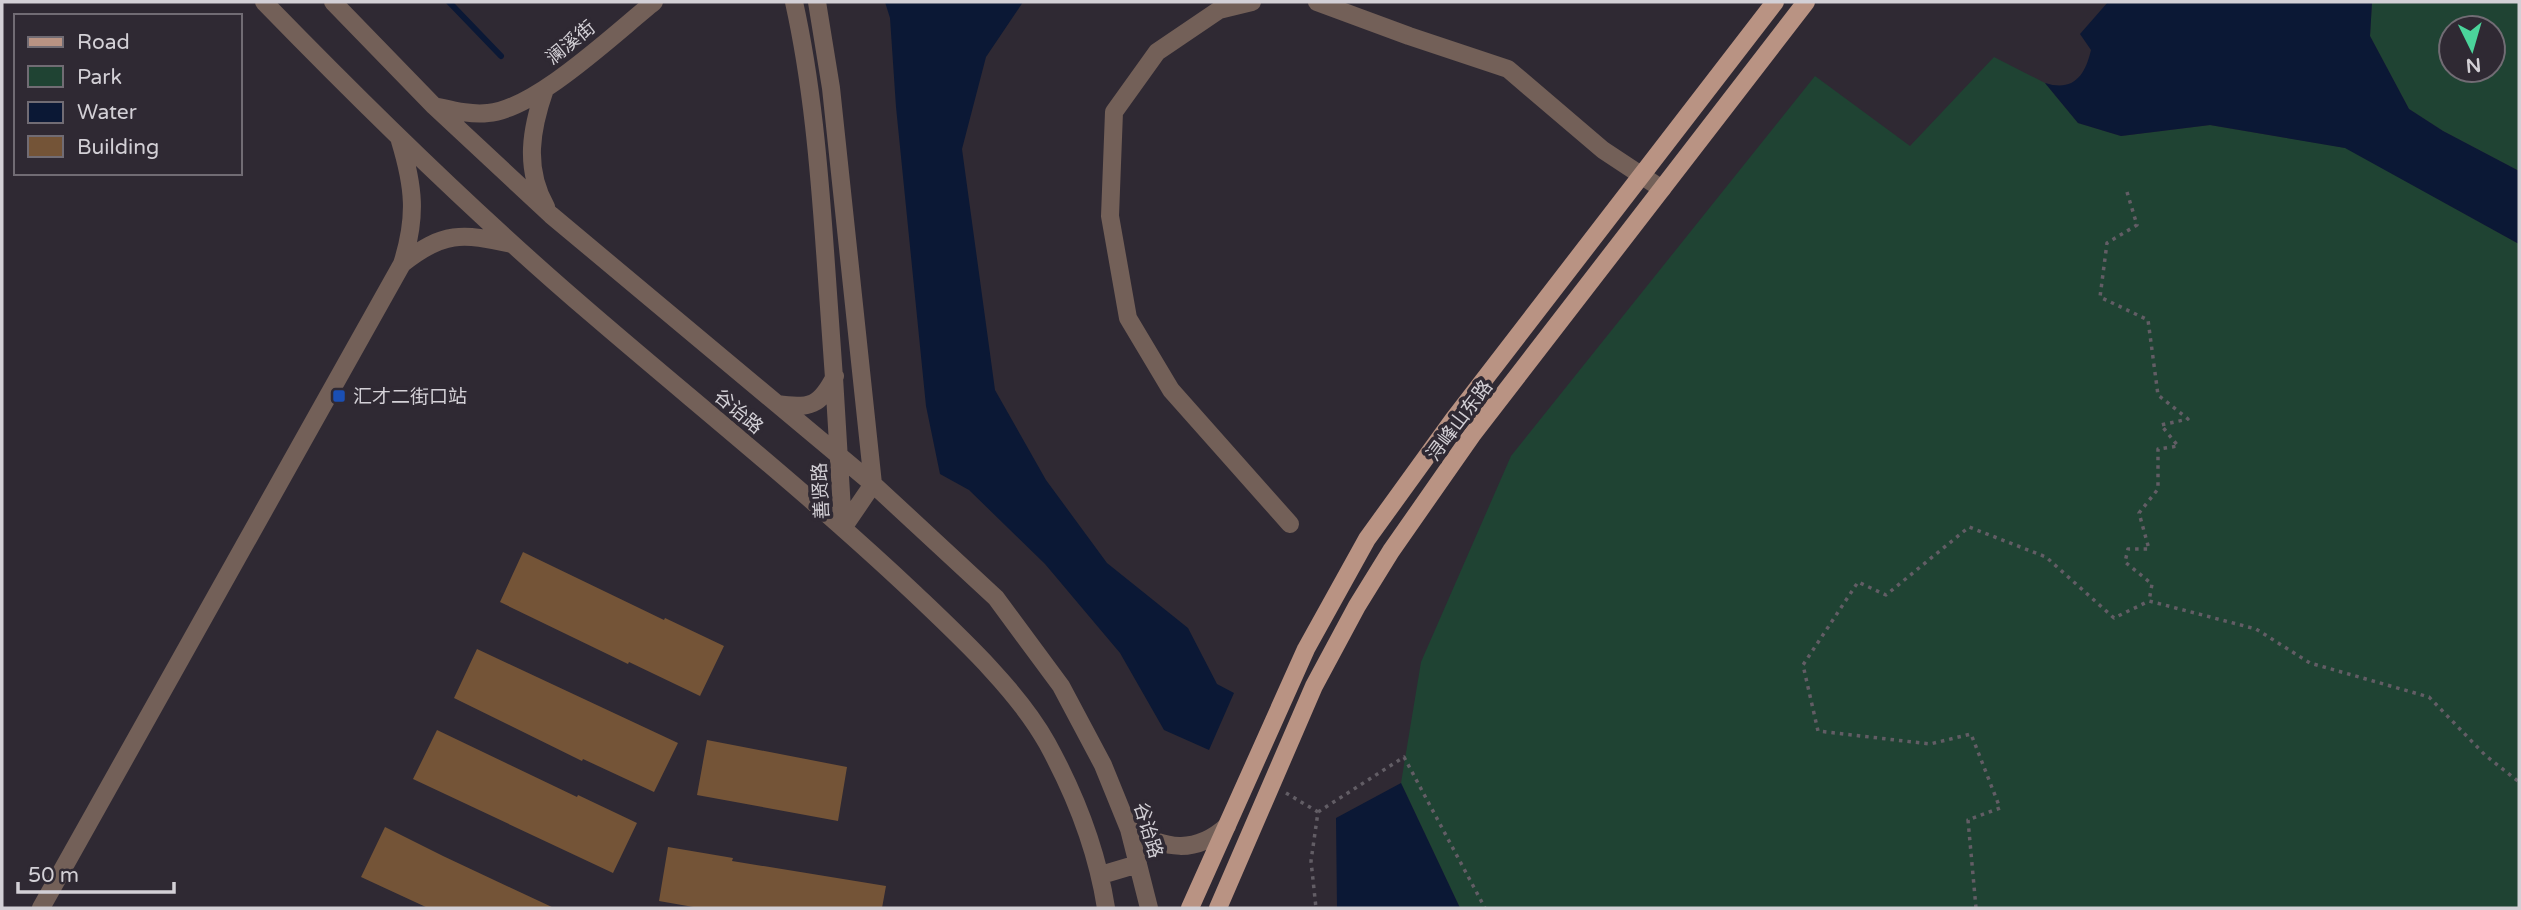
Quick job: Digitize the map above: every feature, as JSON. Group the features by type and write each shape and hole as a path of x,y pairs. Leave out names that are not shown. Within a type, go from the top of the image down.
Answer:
{"main road":[{"name":"浔峰山东路","path":"1190,908 1306,649 1367,539 1453,420 1775,2"},
{"name":"浔峰山东路","path":"1218,908 1314,686 1371,584 1420,508 1472,435 1806,2"}],"street":[{"name":"谷诒路","path":"264,2 400,140 513,244 591,314 843,528 972,649 1028,715 1046,741 1083,821 1101,875 1106,908"},
{"name":"谷诒路","path":"333,2 434,106 551,215 873,484 996,598 1061,687 1104,765 1129,829 1149,908"},
{"name":"澜溪街","path":"434,106 469,113 489,113 512,107 545,89 654,2"},
{"path":"817,2 836,124 873,484"},
{"path":"1252,2 1219,10 1157,52 1114,112 1110,216 1128,318 1171,390 1290,524"},
{"path":"1317,2 1508,69 1603,150 1662,189"},
{"name":"善贤路","path":"792,3 806,65 818,160 835,376 843,528"},
{"path":"545,89 531,140 532,164 535,182 551,215"},
{"path":"41,908 402,264 414,207 412,186 400,140"},
{"path":"402,264 422,248 451,237 483,237 513,244"},
{"path":"778,404 799,407 817,402 827,392 835,376"},
{"name":"善贤路","path":"843,528 873,484"},
{"path":"1129,829 1154,841 1178,846 1200,844 1213,839 1227,826"},
{"path":"1101,875 1139,864"}],"path":[{"path":"2127,192 2137,225 2107,243 2100,297 2148,320 2158,395 2188,419 2161,425 2178,446 2158,449 2158,489 2139,513 2149,549 2128,549 2125,562 2152,584 2149,601"},
{"path":"1976,908 1968,820 2000,808 1971,734 1930,744 1818,731 1803,665 1858,582 1885,594 1969,527 2046,557 2114,618 2149,601 2256,629 2310,663 2429,697 2485,755 2519,782"},
{"path":"1316,908 1311,861 1318,812 1404,757 1485,908"},
{"path":"1276,788 1318,812"}],"green space":[{"path":"2372,2 2519,2 2519,171 2443,131 2409,109 2370,36"},
{"path":"1994,57 2045,83 2078,123 2121,136 2210,125 2346,148 2519,244 2519,908 1460,908 1401,783 1421,662 1511,456 1815,76 1910,146"}],"water":[{"path":"885,2 1023,2 986,57 962,149 995,390 1046,480 1107,563 1188,628 1217,684 1234,693 1209,750 1164,730 1120,653 1045,564 969,490 940,474 926,406 896,107 890,18"},
{"path":"2108,2 2372,2 2370,36 2409,109 2443,131 2519,171 2519,244 2345,148 2210,125 2121,136 2078,123 2045,83 2063,85 2076,80 2081,74 2091,50 2080,34"},
{"path":"1401,783 1460,908 1337,908 1336,818"}],"building":[{"path":"523,552 724,646 700,696 500,602"},
{"path":"477,649 678,743 654,792 583,759 582,761 454,698"},
{"path":"437,730 637,823 613,873 413,779"},
{"path":"707,740 847,767 838,821 697,795"},
{"path":"385,827 554,908 428,908 361,877"},
{"path":"668,847 733,858 732,861 886,886 882,908 699,908 659,901"}],"waterway":[{"path":"449,2 501,56"}],"place":[{"name":"汇才二街口站","path":"339,396"}]}
